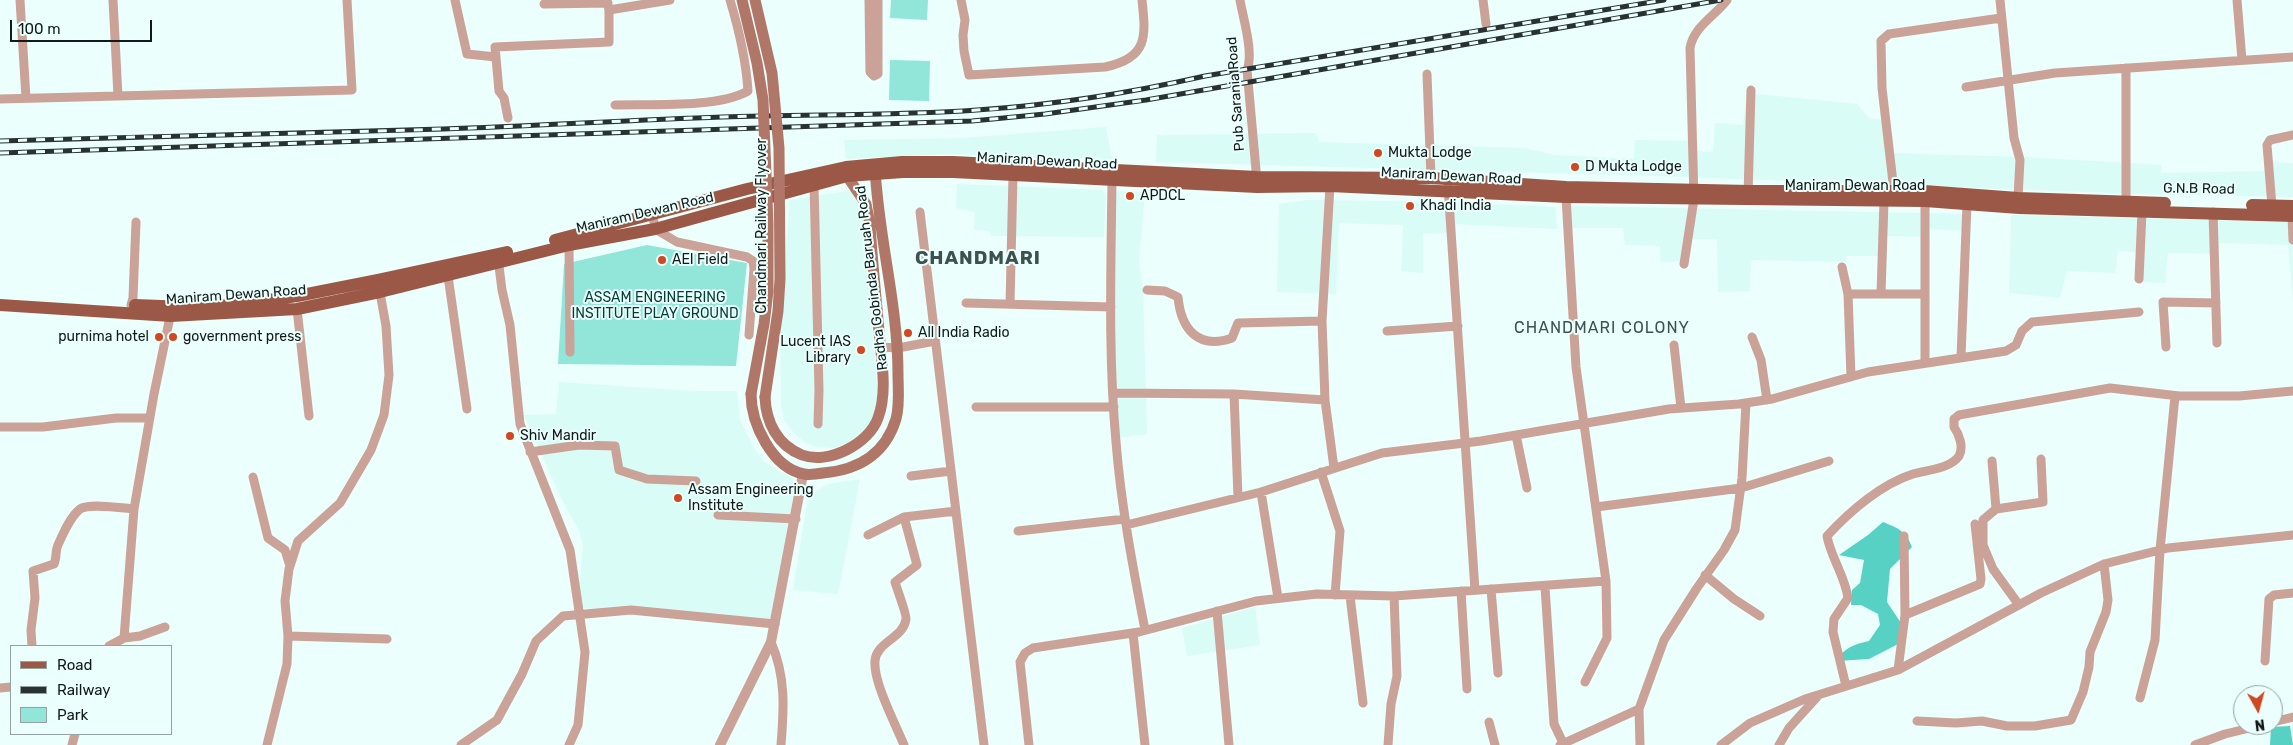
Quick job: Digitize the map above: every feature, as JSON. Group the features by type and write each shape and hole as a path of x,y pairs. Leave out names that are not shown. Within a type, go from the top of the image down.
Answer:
{"main road":[{"name":"Chandmari Railway Flyover","path":"742,0 757,63 762,100 768,224 768,291 751,394 751,408 767,446 785,464 803,474"},
{"name":"Chandmari Railway Flyover","path":"755,0 772,73 779,148 780,280 778,311 765,397 766,415 771,427 781,440 803,455 814,456 841,452 863,440 873,429 878,419 882,396 880,347"},
{"name":"Maniram Dewan Road","path":"875,170 902,162 953,162 1330,186 1566,187 1694,194 1966,204 2106,206"},
{"name":"Maniram Dewan Road","path":"0,297 131,305 171,311 232,305 448,276 498,259 747,189 847,171 875,170 1112,179 1257,182 1431,178 1448,185 1566,197 1694,194"},
{"name":"Radha Gobinda Baruah Road","path":"803,474 850,469 865,462 888,438 897,417 898,348 875,170"},
{"name":"Maniram Dewan Road","path":"0,306 171,311 297,309 379,286 498,259 656,229 814,184 847,171"},
{"name":"Radha Gobinda Baruah Road","path":"847,171 866,204 870,224 880,347"},
{"name":"Maniram Dewan Road","path":"1748,196 1924,191 2106,206"},
{"name":"G.N.B Road","path":"2106,206 2126,201 2272,206 2293,212"},
{"name":"G.N.B Road","path":"2106,206 2142,212 2293,212"}],"street":[{"path":"20,0 26,98"},
{"path":"113,0 118,96"},
{"path":"0,98 352,90 347,0"},
{"path":"455,0 467,54 496,57"},
{"path":"544,4 608,4 670,0"},
{"path":"615,105 687,103 736,98 748,91 747,68 730,0"},
{"path":"869,0 870,72 874,76 878,74 879,63 878,0"},
{"path":"962,0 965,20 962,34 969,75 1105,67 1118,64 1135,54 1142,46 1145,37 1142,0"},
{"name":"Pub Sarania Road","path":"1240,0 1248,50 1248,76 1257,182"},
{"path":"1483,0 1486,24"},
{"path":"1684,264 1694,194 1690,48 1699,28 1727,0"},
{"path":"2000,0 2014,138 2020,160 2018,198"},
{"path":"2237,0 2242,60"},
{"path":"508,118 504,98 499,91 495,47 610,42 608,4"},
{"path":"1894,191 1882,88 1881,41 1889,34 2001,18"},
{"path":"1966,87 2009,82 2055,73 2293,57"},
{"path":"2126,68 2126,201"},
{"path":"1426,74 1431,178"},
{"path":"1748,196 1751,90"},
{"path":"2272,206 2268,145 2270,140 2277,137 2293,135"},
{"path":"1010,304 1013,175"},
{"path":"1112,179 1111,307 1116,442 1126,522 1144,630"},
{"path":"814,184 819,390 818,424"},
{"path":"1448,185 1475,590"},
{"path":"1330,186 1322,321 1325,400 1334,468"},
{"path":"1566,197 1576,367 1606,582 1607,638 1585,682"},
{"path":"1881,294 1884,201"},
{"path":"1925,201 1925,362"},
{"path":"1961,356 1966,204"},
{"path":"920,212 984,745"},
{"path":"2139,279 2142,212"},
{"path":"2213,212 2217,343"},
{"path":"2293,212 2293,240"},
{"path":"653,216 656,229 677,242 748,256 753,261 749,335"},
{"path":"131,305 133,298 136,222"},
{"path":"569,245 570,352"},
{"path":"498,259 502,290 510,325 520,424 570,550 585,652 578,725 570,745"},
{"path":"1842,266 1848,294 1851,376"},
{"path":"448,276 467,409"},
{"path":"267,745 287,664 288,636 285,601 290,566 298,541 340,502 371,450 384,415 389,375 386,326 379,286"},
{"path":"1146,290 1165,291 1178,297 1180,313 1186,328 1200,338 1218,343 1232,338 1238,323 1322,321"},
{"path":"1848,294 1925,294"},
{"path":"2166,347 2163,302 2216,303"},
{"path":"966,303 1111,307"},
{"path":"297,309 309,416"},
{"path":"124,638 134,509 171,311"},
{"path":"1018,531 1126,522 1261,492 1382,453 1466,443 1681,408 1767,400 1851,376 1961,356 2006,351 2016,345 2022,331 2032,322 2139,312"},
{"path":"1387,331 1458,326"},
{"path":"1752,336 1760,360 1767,400"},
{"path":"880,347 898,348 935,341"},
{"path":"1674,346 1681,408"},
{"path":"1846,686 1832,632 1834,619 1848,598 1847,588 1835,562 1827,536 1840,523 1891,484 1913,474 1932,470 1956,458 1960,454 1960,446 1959,434 1954,427 1954,419 1972,413 2110,388 2175,396 2239,396 2293,391"},
{"path":"1113,393 1234,394 1325,400"},
{"path":"1234,394 1238,497"},
{"path":"2140,698 2155,640 2160,550 2175,396"},
{"path":"1640,745 1639,709 1664,640 1724,550 1735,530 1746,403"},
{"path":"976,407 1114,407"},
{"path":"0,427 43,427 116,418 150,418"},
{"path":"1516,435 1526,488"},
{"path":"530,452 580,445 615,446 619,470 647,479 696,481"},
{"path":"2019,605 1993,569 1983,545 1983,520 1996,509 2043,502 2041,460"},
{"path":"1596,507 1740,488 1830,461"},
{"path":"1992,461 1996,509"},
{"path":"911,476 951,471"},
{"path":"1321,472 1340,531 1335,595"},
{"path":"720,745 771,642 796,520 803,474"},
{"path":"253,477 268,538 285,550 290,566"},
{"path":"1261,492 1278,598"},
{"path":"32,645 31,630 35,598 33,571 54,564 56,549 65,530 80,510 86,507 134,509"},
{"path":"868,535 904,517 956,511"},
{"path":"718,515 796,520"},
{"path":"904,517 917,565 895,582 907,618 902,630 880,648 874,660 877,680 904,745"},
{"path":"1905,616 1980,584 1975,524"},
{"path":"1721,745 1750,723 1818,695 1898,670 2019,605 2104,564 2160,550 2232,540 2293,535"},
{"path":"1898,670 1905,616 1904,536"},
{"path":"1917,721 1982,722 2007,726 2036,726 2071,720 2083,692 2089,667 2090,652 2106,612 2108,600 2104,564"},
{"path":"1705,576 1734,599 1760,616"},
{"path":"1029,745 1020,662 1025,654 1033,648 1134,633 1256,600 1316,594 1394,596 1606,582"},
{"path":"1545,587 1554,724 1562,744 1639,709"},
{"path":"1491,589 1498,673"},
{"path":"1461,591 1467,689"},
{"path":"2265,661 2269,599 2274,595 2293,593"},
{"path":"1350,596 1363,703"},
{"path":"1388,745 1391,704 1397,676 1394,596"},
{"path":"461,745 497,720 522,674 536,641 563,616 631,610 774,624"},
{"path":"1217,612 1229,745"},
{"path":"111,645 124,638 140,636 165,627"},
{"path":"1134,633 1145,745"},
{"path":"288,636 386,639"},
{"path":"771,642 780,662 784,706 781,745"},
{"path":"1779,745 1789,728 1818,695"},
{"path":"1489,722 1495,745"},
{"path":"2195,745 2233,732"}],"shaded area":[{"path":"1747,93 1857,104 1870,119 1884,120 1891,153 2025,157 2162,165 2161,173 2269,171 2270,162 2293,163 2293,197 2140,194 1657,176 1156,162 1157,135 1316,133 1319,142 1525,148 1554,155 1634,159 1635,140 1697,141 1698,151 1713,152 1715,123 1743,125"},
{"path":"1106,127 1112,159 950,154 846,159 844,140 962,138"},
{"path":"957,184 1102,190 1106,194 1104,237 991,236 989,231 974,230 975,212 956,208"},
{"path":"853,190 862,203 878,400 874,419 868,430 849,443 833,448 818,447 806,443 795,434 784,420 781,406 780,325 790,200"},
{"path":"1114,191 1145,192 1139,261 1143,289 1147,434 1118,438 1110,309"},
{"path":"1308,200 1450,202 1555,207 1557,229 1455,224 1456,229 1444,233 1423,234 1423,273 1401,271 1403,225 1339,223 1336,294 1277,292 1279,204"},
{"path":"1568,206 1970,214 1970,231 1928,229 1927,237 1885,236 1884,256 1846,256 1846,262 1751,260 1750,291 1718,292 1717,239 1685,239 1683,261 1661,262 1660,246 1625,245 1623,228 1565,228"},
{"path":"2011,215 2293,222 2293,301 2288,245 2220,243 2219,254 2168,253 2165,283 2140,282 2140,252 2118,251 2115,273 2067,271 2060,298 2009,293"},
{"name":"Assam Engineering Institute","path":"559,382 694,391 737,391 740,420 754,448 764,462 792,478 796,485 771,621 584,608 579,604 583,545 579,530 563,502 524,415 556,414"},
{"path":"860,479 838,594 793,590 807,503 813,493 828,484"},
{"path":"1255,607 1260,645 1187,656 1182,628"}],"green space":[{"path":"891,0 928,0 927,20 890,18"},
{"path":"890,60 930,61 929,101 889,100"},
{"name":"ASSAM ENGINEERING INSTITUTE PLAY GROUND","path":"647,245 747,263 736,366 558,364 564,264"},
{"path":"1883,522 1901,531 1907,537 1912,547 1890,569 1887,602 1903,626 1904,641 1869,659 1837,661 1850,647 1869,641 1880,625 1878,614 1861,605 1851,605 1852,590 1860,583 1864,560 1839,555"},
{"path":"2283,726 2290,726 2293,745 2270,745 2271,735 2283,735"}],"railway":[{"path":"0,141 443,129 722,117 945,112 1006,108 1120,93 1205,76 1664,0"},
{"path":"0,153 972,121 1045,114 1146,100 1721,0"}],"place":[{"name":"Mukta Lodge","path":"1378,153"},
{"name":"D Mukta Lodge","path":"1575,167"},
{"name":"APDCL","path":"1130,196"},
{"name":"Khadi India","path":"1410,206"},
{"name":"AEI Field","path":"662,260"},
{"name":"All India Radio","path":"908,333"},
{"name":"purnima hotel","path":"159,337"},
{"name":"government press","path":"173,337"},
{"name":"Lucent IAS Library","path":"861,350"},
{"name":"Shiv Mandir","path":"510,436"},
{"name":"Assam Engineering Institute","path":"678,498"}],"district":[{"name":"CHANDMARI","path":"978,259"},
{"name":"CHANDMARI COLONY","path":"1602,328"}]}
